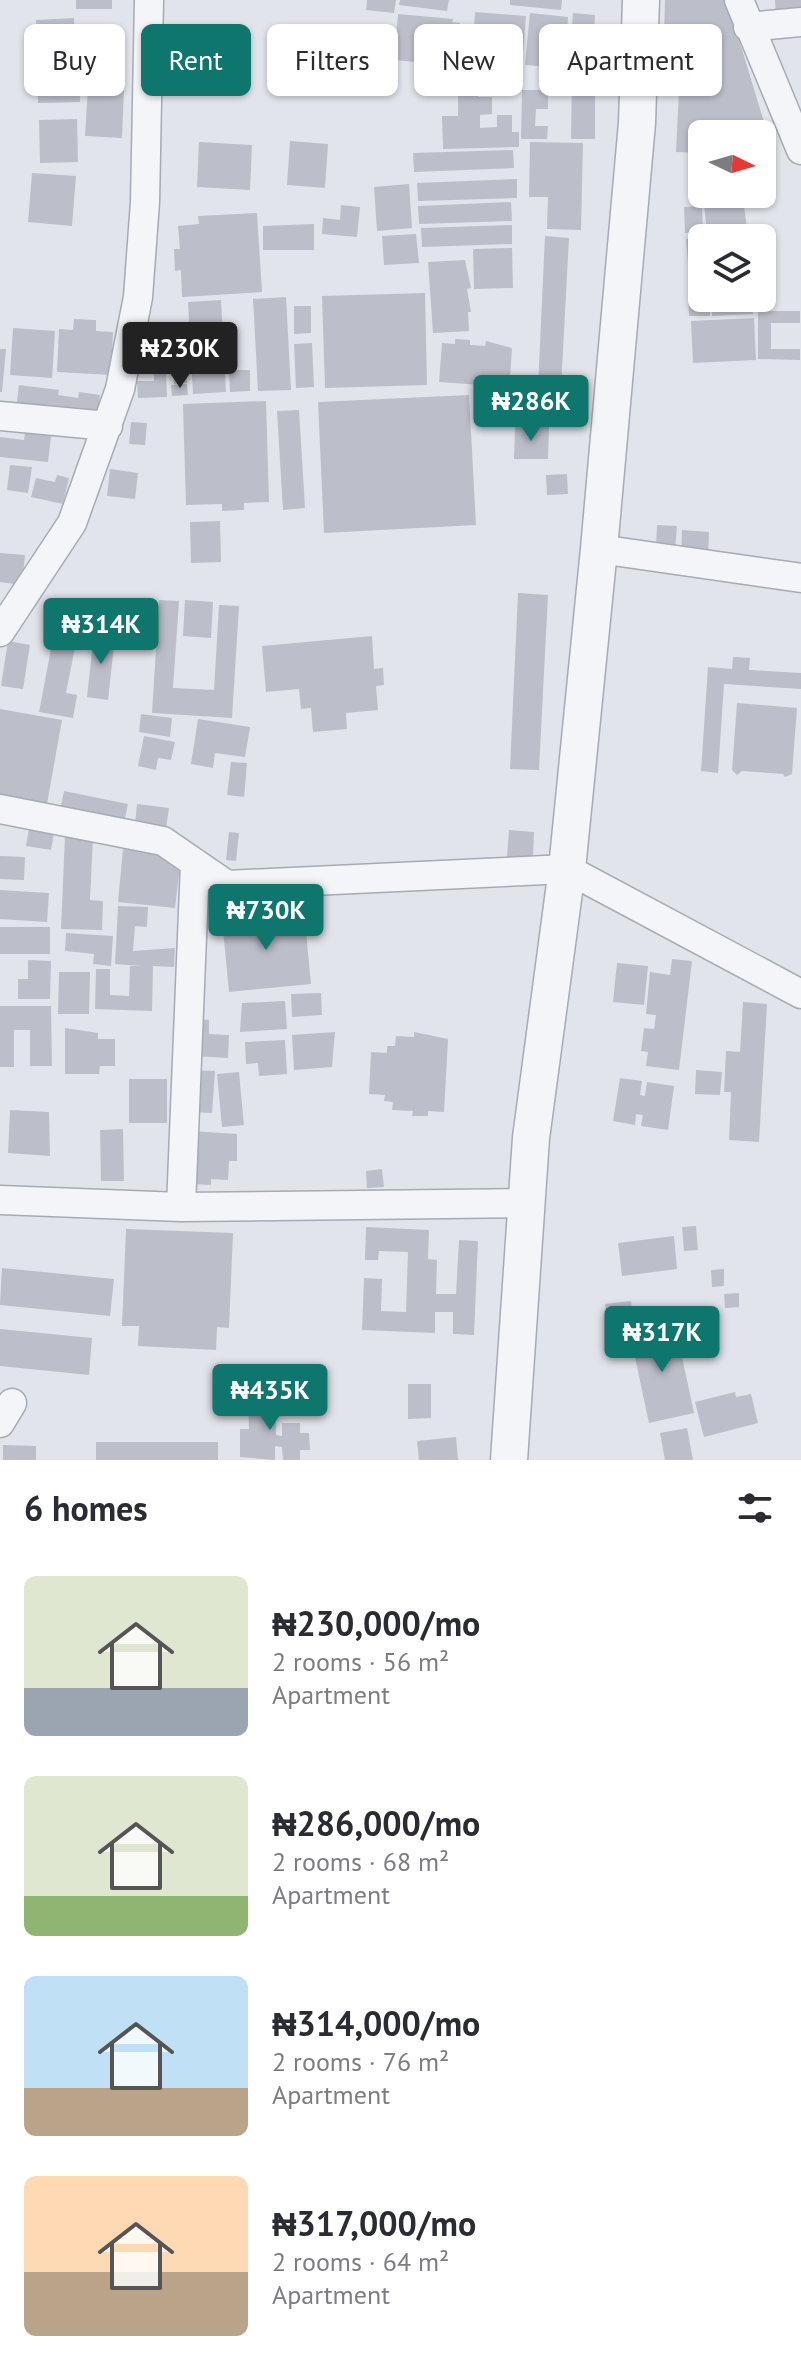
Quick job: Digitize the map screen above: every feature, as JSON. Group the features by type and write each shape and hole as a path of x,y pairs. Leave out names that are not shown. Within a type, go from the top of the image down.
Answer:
{"street":[{"path":"0,632 72,523 120,389 138,297 145,202 149,0"},
{"path":"509,1460 531,1138 567,869 599,549 637,123 641,0"},
{"path":"739,0 801,150"},
{"path":"748,27 801,22"},
{"path":"0,416 108,426"},
{"path":"599,549 801,578"},
{"path":"0,809 163,841 227,885 567,869 801,994"},
{"path":"181,1207 195,863"},
{"path":"0,1200 181,1207 527,1203"}],"building":[{"path":"76,0 112,0 112,9 76,9"},
{"path":"367,0 396,0 394,13 366,10"},
{"path":"400,0 449,0 447,11 399,5"},
{"path":"510,0 562,0 561,10 510,5"},
{"path":"665,0 727,0 763,120 688,120 688,152 676,152 679,96 722,96 722,24 664,24"},
{"path":"775,0 801,0 801,17 776,18"},
{"path":"475,12 526,16 523,53 523,24 474,24"},
{"path":"530,13 568,17 568,24 539,24 539,66 525,65"},
{"path":"573,13 595,15 594,24 572,24"},
{"path":"398,14 453,19 452,22 460,23 414,24 414,62 398,60"},
{"path":"74,18 74,24 36,24 36,20"},
{"path":"523,90 539,90 539,96 548,96 548,109 536,109 535,126 548,126 547,139 521,139"},
{"path":"38,96 80,96 80,102 38,103"},
{"path":"88,96 124,96 122,138 85,136"},
{"path":"458,96 492,97 492,114 480,115 480,128 497,127 497,115 512,115 512,132 519,132 519,147 443,149 442,116 458,116"},
{"path":"572,96 595,96 595,139 571,139"},
{"path":"77,119 78,162 40,163 39,120"},
{"path":"290,141 328,144 325,188 287,185"},
{"path":"199,142 252,145 250,190 197,187"},
{"path":"530,142 583,143 581,230 547,229 548,197 529,197"},
{"path":"513,150 514,168 414,172 413,153"},
{"path":"32,173 76,176 72,226 28,222"},
{"path":"517,179 517,198 418,201 417,183"},
{"path":"409,184 412,228 377,231 374,187"},
{"path":"511,202 512,221 419,224 418,206"},
{"path":"341,205 360,207 357,237 322,234 323,218 340,220"},
{"path":"684,207 702,208 703,224 688,224 688,233 685,233"},
{"path":"704,208 744,208 746,224 706,224"},
{"path":"257,213 262,292 182,297 181,270 175,271 174,249 180,249 178,226 199,224 198,216"},
{"path":"314,224 314,250 263,250 263,226"},
{"path":"512,225 512,244 422,247 421,228"},
{"path":"416,234 419,263 384,265 382,236"},
{"path":"545,236 569,238 561,388 538,387"},
{"path":"512,248 513,288 474,289 473,249"},
{"path":"465,260 471,288 467,289 471,312 468,312 469,331 433,333 428,262"},
{"path":"425,293 427,385 325,388 322,296"},
{"path":"286,297 291,390 258,391 253,299"},
{"path":"221,300 226,392 193,394 188,302"},
{"path":"294,306 311,306 311,333 294,334"},
{"path":"800,311 800,323 771,323 771,349 800,349 800,360 758,359 758,312"},
{"path":"689,312 710,312 710,316 689,316"},
{"path":"712,312 753,312 753,314 712,316"},
{"path":"754,318 756,360 693,363 691,321"},
{"path":"74,319 96,320 96,331 113,332 111,375 57,372 59,329 73,330"},
{"path":"13,328 55,331 52,378 10,375"},
{"path":"455,339 470,340 470,345 485,346 486,341 512,348 510,379 483,377 482,385 439,382 442,343 455,344"},
{"path":"312,343 314,387 296,388 294,344"},
{"path":"0,349 6,349 2,392 0,392"},
{"path":"186,365 187,383 174,384 173,366"},
{"path":"154,369 166,369 167,397 138,398 137,381 154,381"},
{"path":"229,370 250,370 250,391 230,392"},
{"path":"187,384 188,395 172,396 171,385"},
{"path":"19,385 59,390 58,395 78,398 79,392 100,395 97,420 16,410"},
{"path":"469,395 476,525 324,533 318,402"},
{"path":"266,401 269,502 244,503 244,510 222,511 222,504 186,505 183,404"},
{"path":"299,410 305,508 283,510 277,411"},
{"path":"131,422 147,423 145,445 129,444"},
{"path":"26,425 52,428 48,462 0,457 0,437 24,440"},
{"path":"515,426 549,427 548,459 514,459"},
{"path":"10,465 32,467 28,493 7,490"},
{"path":"110,469 138,473 135,499 107,496"},
{"path":"567,474 568,494 547,495 546,475"},
{"path":"57,475 69,478 63,504 31,497 36,478 55,482"},
{"path":"220,521 221,562 191,563 190,522"},
{"path":"657,525 677,526 675,549 656,548"},
{"path":"682,530 709,532 708,557 681,555"},
{"path":"0,553 25,555 22,585 0,582"},
{"path":"518,593 548,595 539,770 510,769"},
{"path":"159,600 179,601 173,688 214,690 219,605 239,606 232,718 152,713"},
{"path":"185,600 213,602 211,638 183,636"},
{"path":"54,633 77,637 66,693 77,695 73,718 39,712"},
{"path":"94,633 115,636 108,700 87,697"},
{"path":"372,636 374,669 383,668 384,685 376,686 378,710 346,713 347,729 313,732 311,708 301,709 299,689 266,692 262,646"},
{"path":"8,641 30,645 23,689 1,686"},
{"path":"733,657 750,658 749,670 801,673 801,689 724,684 718,773 701,771 708,667 732,669"},
{"path":"737,703 797,708 792,774 785,777 783,774 742,771 737,775 732,770"},
{"path":"0,709 62,720 47,804 0,796"},
{"path":"141,714 172,718 170,737 139,732"},
{"path":"198,719 250,727 245,757 215,753 213,768 191,764"},
{"path":"144,736 175,742 171,760 158,758 156,770 138,766"},
{"path":"231,762 247,763 244,797 227,795"},
{"path":"64,791 128,804 124,823 60,810"},
{"path":"137,804 169,808 166,828 135,824"},
{"path":"30,823 55,827 51,850 26,846"},
{"path":"509,830 534,832 533,858 507,857"},
{"path":"229,832 239,833 236,861 226,860"},
{"path":"65,836 93,837 90,900 103,901 102,930 61,929"},
{"path":"123,849 181,856 175,908 118,902"},
{"path":"0,856 25,857 24,880 0,879"},
{"path":"0,890 49,893 47,922 0,919"},
{"path":"118,906 148,907 147,927 135,926 133,951 175,948 174,967 153,966 152,1011 95,1009 96,969 110,969 110,995 129,996 130,966 142,966 115,964"},
{"path":"304,911 311,984 229,992 222,919"},
{"path":"0,927 50,927 50,954 0,954"},
{"path":"66,933 113,936 111,966 93,964 94,954 65,951"},
{"path":"672,959 692,961 679,1070 646,1066 648,1052 641,1051 644,1028 654,1029 656,1015 646,1014 650,972 670,975"},
{"path":"28,960 51,961 50,999 18,999 18,979 28,979"},
{"path":"617,963 648,966 644,1005 613,1002"},
{"path":"59,972 90,972 89,1014 58,1014"},
{"path":"321,993 322,1015 292,1017 291,994"},
{"path":"285,1001 287,1029 240,1032 242,1003"},
{"path":"743,1002 767,1004 759,1142 729,1140 731,1092 724,1092 726,1051 740,1052"},
{"path":"0,1006 51,1006 52,1066 30,1066 30,1030 14,1030 14,1067 0,1067"},
{"path":"194,1019 209,1020 209,1034 229,1035 228,1058 192,1056"},
{"path":"65,1028 98,1033 98,1039 115,1039 115,1066 100,1066 99,1074 65,1074"},
{"path":"335,1032 332,1067 294,1070 292,1035"},
{"path":"414,1032 448,1039 444,1112 428,1111 428,1116 412,1116 413,1111 392,1110 393,1102 384,1101 385,1095 369,1094 371,1052 387,1053 387,1046 395,1046 396,1036 414,1037"},
{"path":"285,1040 287,1074 259,1076 258,1063 246,1064 245,1042"},
{"path":"192,1070 215,1071 212,1113 189,1112"},
{"path":"696,1070 722,1072 720,1095 695,1094"},
{"path":"239,1072 244,1125 222,1127 217,1074"},
{"path":"620,1078 642,1081 640,1095 645,1096 647,1082 674,1086 668,1130 641,1126 643,1115 636,1114 635,1125 613,1121"},
{"path":"129,1079 167,1079 167,1123 129,1123"},
{"path":"10,1110 49,1112 50,1156 8,1153"},
{"path":"123,1129 124,1181 101,1181 100,1130"},
{"path":"191,1131 237,1134 237,1161 229,1161 228,1180 211,1179 211,1185 189,1184"},
{"path":"382,1169 384,1187 367,1188 366,1171"},
{"path":"696,1226 698,1250 684,1251 682,1227"},
{"path":"366,1227 429,1230 428,1259 437,1260 436,1294 456,1294 459,1240 478,1241 474,1335 453,1334 453,1312 435,1312 435,1333 362,1330 364,1278 382,1279 381,1311 406,1312 408,1252 379,1251 378,1260 365,1260"},
{"path":"126,1229 233,1233 229,1328 217,1327 216,1350 138,1346 139,1326 122,1326"},
{"path":"674,1236 677,1269 622,1276 618,1243"},
{"path":"2,1268 114,1279 110,1316 0,1305"},
{"path":"724,1269 724,1286 712,1287 711,1270"},
{"path":"739,1293 739,1307 725,1308 724,1294"},
{"path":"631,1301 633,1316 608,1320 605,1304"},
{"path":"675,1324 694,1413 649,1423 630,1334"},
{"path":"0,1329 92,1338 89,1375 0,1366"},
{"path":"408,1384 431,1384 431,1418 408,1419"},
{"path":"248,1392 275,1392 276,1435 282,1436 282,1423 300,1423 300,1433 309,1433 310,1450 300,1450 300,1460 283,1460 282,1447 275,1446 275,1460 240,1457 240,1429 249,1429"},
{"path":"735,1392 736,1397 751,1394 758,1423 704,1437 695,1402"},
{"path":"687,1428 693,1460 665,1460 660,1433"},
{"path":"456,1437 458,1460 419,1460 417,1441"},
{"path":"96,1442 218,1442 218,1460 96,1460"},
{"path":"3,1445 36,1446 36,1460 3,1460"}]}
